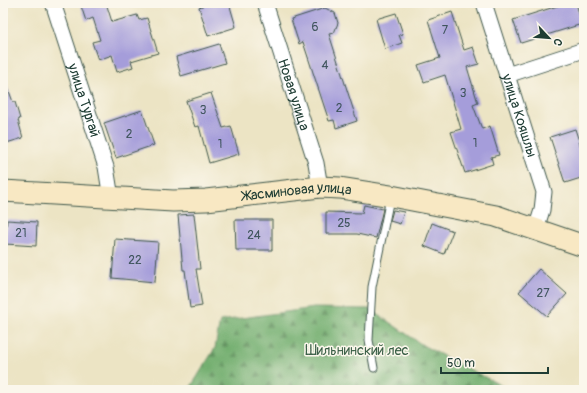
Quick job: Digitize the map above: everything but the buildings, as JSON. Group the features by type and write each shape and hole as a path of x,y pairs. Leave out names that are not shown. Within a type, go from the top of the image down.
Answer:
{"street":[{"name":"улица Тургай","path":"52,3 106,167 111,198"},
{"name":"Новая улица","path":"265,3 316,163 320,187"},
{"name":"улица Кояшлы","path":"484,3 544,192 542,210 536,229"},
{"path":"507,75 584,50"},
{"name":"Жасминовая улица","path":"3,191 186,201 320,187 340,188 496,216 584,246"}],"lane":[{"path":"374,368 369,340 372,287 391,196"}],"green space":[{"name":"Шильнинский лес","path":"314,308 370,309 424,346 510,390 189,390 215,348 220,321"}]}
